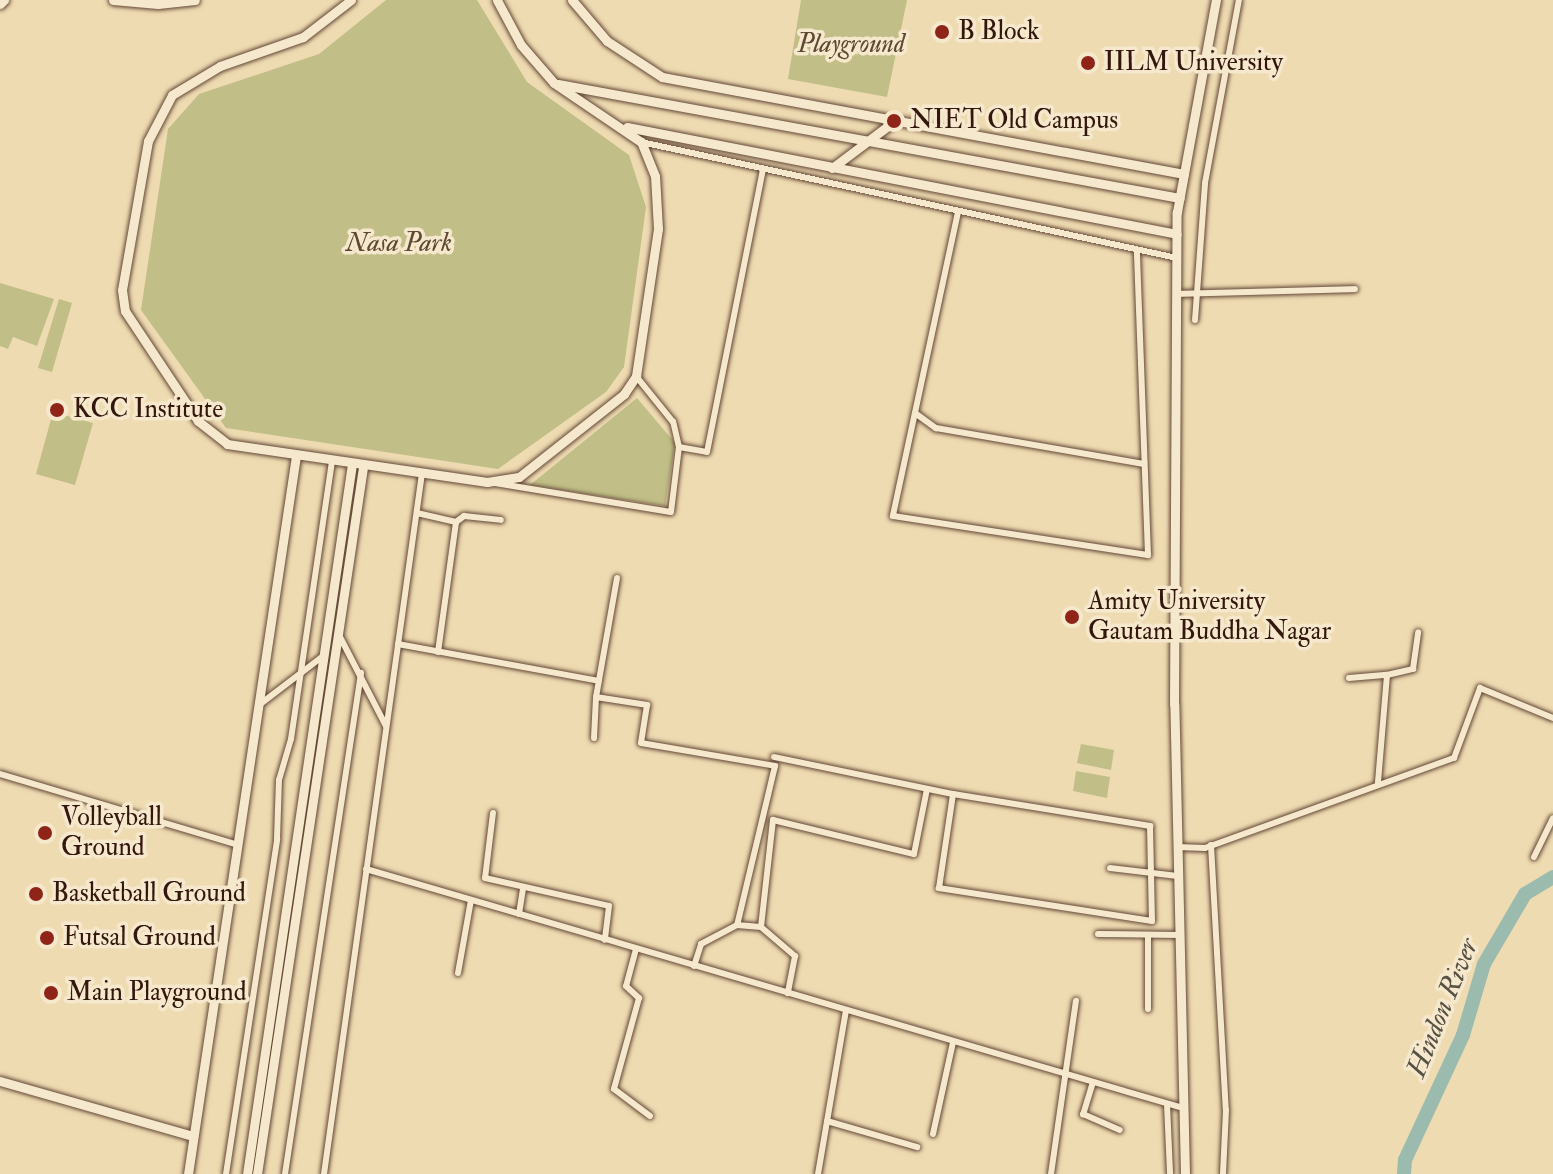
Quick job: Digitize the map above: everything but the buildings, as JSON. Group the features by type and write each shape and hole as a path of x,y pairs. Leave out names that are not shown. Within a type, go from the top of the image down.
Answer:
{"street":[{"path":"113,0 158,4 195,0"},
{"path":"351,0 303,37 220,66 172,95 148,141 122,290 125,311 139,336 214,437 227,444 296,456 487,482 671,512 679,447 673,422 636,376"},
{"path":"497,0 521,45 554,83 581,105 625,127 1177,234"},
{"path":"572,0 607,41 662,77 892,123 1184,174"},
{"path":"1185,1174 1177,847 1177,234 1184,174 1216,0"},
{"path":"1195,320 1200,294 1205,183 1239,0"},
{"path":"554,83 1180,198"},
{"path":"832,168 892,123"},
{"path":"487,482 506,482 527,472 607,409 636,376 658,229 655,176 641,142 625,127"},
{"path":"641,142 1137,252 1177,258"},
{"path":"679,447 707,452 763,169"},
{"path":"958,212 893,516 1148,555 1137,252"},
{"path":"1177,294 1355,289"},
{"path":"915,413 936,428 1144,464"},
{"path":"188,1174 296,456"},
{"path":"226,1174 277,839 279,780 291,739 332,461"},
{"path":"257,1174 338,633 358,466"},
{"path":"247,1174 325,654 358,466"},
{"path":"324,1174 422,473"},
{"path":"417,513 456,522"},
{"path":"438,652 456,522 464,516 501,520"},
{"path":"594,738 596,697 617,578"},
{"path":"1349,678 1413,669 1418,632"},
{"path":"338,633 386,726"},
{"path":"398,644 599,681"},
{"path":"259,705 325,654"},
{"path":"285,1174 361,673"},
{"path":"1378,783 1387,675"},
{"path":"1177,847 1211,845 1454,758 1480,688 1553,718"},
{"path":"596,697 647,705 641,743 775,766 737,925"},
{"path":"774,757 953,794 1150,826 1152,921 939,888 953,794"},
{"path":"0,774 238,845"},
{"path":"761,927 773,820 914,854 927,789"},
{"path":"493,813 485,878 609,906 605,940"},
{"path":"1534,857 1553,818"},
{"path":"1211,845 1226,1110 1223,1174"},
{"path":"1110,868 1178,876"},
{"path":"366,869 1183,1108"},
{"path":"519,914 523,889"},
{"path":"458,973 471,900"},
{"path":"694,966 701,944 737,925 761,927 795,956 788,993"},
{"path":"1098,934 1179,935"},
{"path":"1148,937 1148,1009"},
{"path":"636,949 626,986 639,998 614,1089 650,1116"},
{"path":"1051,1174 1063,1074 1076,1001"},
{"path":"818,1174 846,1010"},
{"path":"933,1134 953,1042"},
{"path":"0,1081 193,1136"},
{"path":"1093,1082 1083,1114 1120,1130"},
{"path":"1167,1104 1170,1174"},
{"path":"827,1121 917,1147"}],"green space":[{"name":"Nasa Park","path":"386,0 477,0 527,82 629,155 646,207 624,367 606,392 498,469 226,428 141,310 168,129 199,94 319,54"},
{"name":"Playground","path":"801,0 907,0 887,97 788,79"},
{"path":"0,283 54,299 37,346 13,337 8,349 0,346"},
{"path":"59,299 72,303 52,372 38,368"},
{"path":"637,398 675,443 665,506 530,485"},
{"path":"53,412 93,423 75,485 36,474"},
{"path":"1081,744 1114,750 1111,770 1077,763"},
{"path":"1076,771 1110,777 1107,798 1073,791"}],"waterway":[{"name":"Hindon River","path":"1404,1174 1405,1160 1463,1035 1484,964 1525,894 1553,877"}],"place":[{"name":"B Block","path":"942,32"},
{"name":"IILM University","path":"1088,63"},
{"name":"NIET Old Campus","path":"894,121"},
{"name":"KCC Institute","path":"57,410"},
{"name":"Amity University Gautam Buddha Nagar","path":"1072,617"},
{"name":"Volleyball Ground","path":"45,833"},
{"name":"Basketball Ground","path":"36,894"},
{"name":"Futsal Ground","path":"47,938"},
{"name":"Main Playground","path":"51,993"}]}
